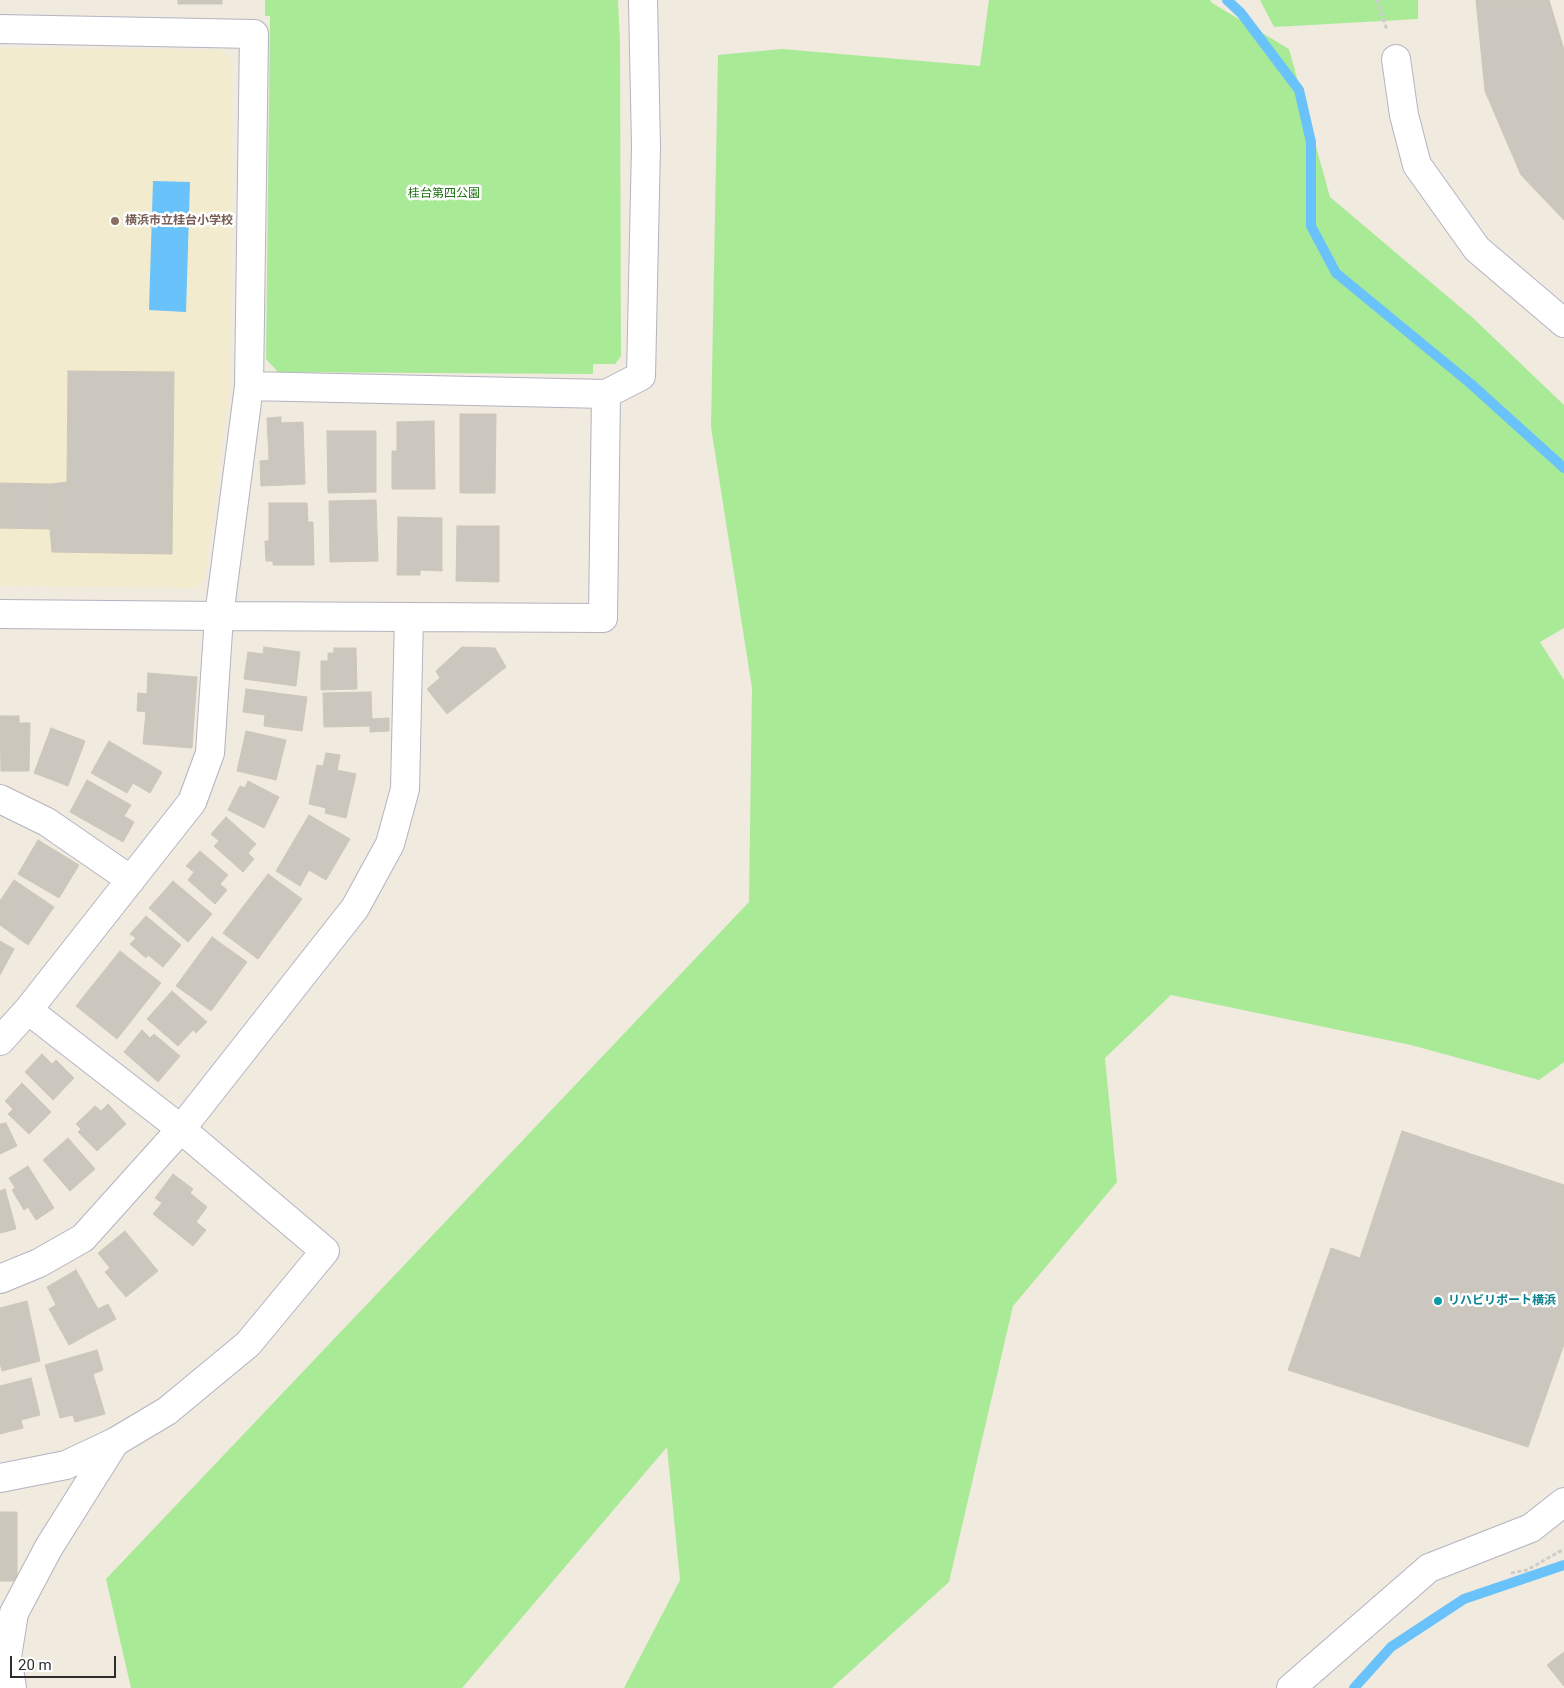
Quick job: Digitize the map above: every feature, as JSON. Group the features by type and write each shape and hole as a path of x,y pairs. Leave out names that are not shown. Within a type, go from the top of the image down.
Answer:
{"street":[{"path":"249,386 606,394 642,376 646,146 643,0"},
{"path":"0,29 254,34 249,386 219,616 210,753 192,802 28,1010 0,1041"},
{"path":"1396,59 1404,115 1417,165 1477,249 1564,322"},
{"path":"0,614 603,618 606,394"},
{"path":"0,1279 39,1263 84,1238 181,1129 355,908 390,844 405,789 409,617"},
{"path":"0,799 47,822 131,880"},
{"path":"0,1478 66,1465 115,1442 167,1411 248,1344 325,1251 181,1129 28,1010"},
{"path":"12,1688 7,1657 14,1613 50,1547 115,1442"},
{"path":"1291,1688 1429,1568 1531,1528 1564,1502"}],"path":[{"path":"1509,1573 1527,1570 1564,1549"}],"shaded area":[{"name":"横浜市立桂台小学校","path":"0,48 220,50 232,60 230,383 205,579 194,588 0,586"}],"green space":[{"name":"桂台第四公園","path":"265,0 618,0 620,41 621,356 615,364 593,364 593,374 278,372 266,359 270,16 265,16"},
{"path":"989,0 1210,0 1289,49 1330,197 1473,318 1564,405 1564,628 1540,642 1564,680 1564,1062 1539,1080 1411,1045 1171,995 1105,1058 1117,1182 1013,1306 949,1582 832,1688 624,1688 680,1580 667,1447 462,1688 131,1688 106,1579 749,902 752,688 711,427 718,55 782,49 980,66"},
{"path":"1260,0 1418,0 1418,19 1274,27"}],"water":[{"path":"153,181 190,182 186,312 149,310"}],"building":[{"path":"178,0 222,0 222,4 178,4"},
{"path":"1476,0 1549,0 1564,50 1564,220 1521,175 1485,91"},
{"path":"68,371 174,372 172,554 52,552 50,529 51,484 67,482"},
{"path":"460,414 496,414 495,493 460,493"},
{"path":"281,417 281,423 303,422 305,484 261,486 260,461 269,460 267,418"},
{"path":"434,421 435,489 392,489 392,451 397,451 397,422"},
{"path":"327,431 376,431 376,492 328,493"},
{"path":"0,483 51,484 50,529 0,528"},
{"path":"376,500 378,561 330,562 329,501"},
{"path":"269,503 307,503 308,522 313,522 314,565 273,565 273,561 266,561 265,541 269,541"},
{"path":"398,517 442,518 442,571 420,570 420,575 397,575"},
{"path":"457,526 499,526 499,582 456,581"},
{"path":"264,647 300,652 296,686 244,679 248,652 263,654"},
{"path":"462,647 495,648 506,667 447,714 427,689 440,678 436,671"},
{"path":"334,648 356,648 357,689 321,690 321,661 328,661 328,653 334,653"},
{"path":"148,673 197,677 192,748 143,744 146,712 137,711 138,693 147,694"},
{"path":"246,689 307,697 302,731 264,726 265,715 243,712"},
{"path":"371,692 372,719 389,718 389,731 370,732 370,726 324,727 323,693"},
{"path":"0,716 19,716 19,723 30,723 29,771 1,771"},
{"path":"51,728 85,741 68,786 34,773"},
{"path":"246,731 286,740 276,780 237,771"},
{"path":"109,741 162,772 150,793 133,783 127,793 91,773"},
{"path":"326,753 340,755 337,770 356,774 346,818 325,813 326,808 309,804 317,765 323,766"},
{"path":"87,780 131,805 124,816 134,822 123,842 70,812"},
{"path":"248,781 279,797 264,828 228,810 240,786 245,788"},
{"path":"309,815 350,839 326,880 309,870 300,886 276,871"},
{"path":"226,817 256,844 248,853 254,859 243,872 214,846 219,841 211,834"},
{"path":"38,840 79,865 59,898 18,874"},
{"path":"200,851 228,875 220,884 227,890 215,904 188,880 194,872 186,866"},
{"path":"268,874 302,899 258,959 223,933"},
{"path":"14,880 54,907 28,945 0,925 0,901"},
{"path":"173,881 212,914 188,942 149,908"},
{"path":"146,916 181,945 163,967 148,955 146,958 130,944 136,938 130,934"},
{"path":"212,937 247,962 211,1011 176,986"},
{"path":"0,941 14,949 0,975"},
{"path":"120,951 161,983 117,1039 76,1006"},
{"path":"172,991 207,1022 196,1033 193,1030 178,1046 147,1019"},
{"path":"142,1030 150,1038 154,1034 180,1056 158,1082 124,1052"},
{"path":"42,1054 52,1064 56,1060 74,1078 53,1100 25,1072"},
{"path":"22,1083 51,1112 29,1134 8,1114 13,1109 5,1101"},
{"path":"108,1104 126,1124 97,1151 78,1132 81,1129 76,1124 95,1106 101,1111"},
{"path":"6,1123 17,1146 0,1154 0,1124"},
{"name":"リハビリポート横浜","path":"1402,1131 1564,1185 1564,1344 1528,1447 1288,1370 1331,1248 1360,1258"},
{"path":"68,1138 95,1169 70,1191 43,1160"},
{"path":"28,1166 54,1208 36,1220 28,1207 24,1210 12,1190 15,1188 9,1178"},
{"path":"173,1174 193,1189 190,1193 207,1207 196,1222 206,1230 193,1246 153,1214 162,1203 155,1198"},
{"path":"5,1189 16,1229 0,1233 0,1191"},
{"path":"125,1231 158,1271 126,1297 105,1272 110,1268 98,1253"},
{"path":"76,1270 98,1309 108,1304 116,1319 69,1345 49,1309 56,1305 47,1287"},
{"path":"27,1301 40,1361 2,1371 0,1363 0,1308"},
{"path":"97,1350 103,1370 93,1374 105,1414 75,1422 73,1415 60,1418 45,1365"},
{"path":"31,1378 40,1415 21,1420 23,1428 0,1434 0,1386"},
{"path":"0,1512 17,1512 17,1581 0,1581"},
{"path":"1564,1652 1564,1686 1547,1665"}],"waterway":[{"path":"1227,0 1241,13 1299,90 1311,142 1311,226 1336,273 1471,384 1564,468"},
{"path":"1354,1688 1391,1647 1464,1599 1564,1565"}],"place":[{"name":"横浜市立桂台小学校","path":"115,221"},
{"name":"リハビリポート横浜","path":"1438,1301"}]}
